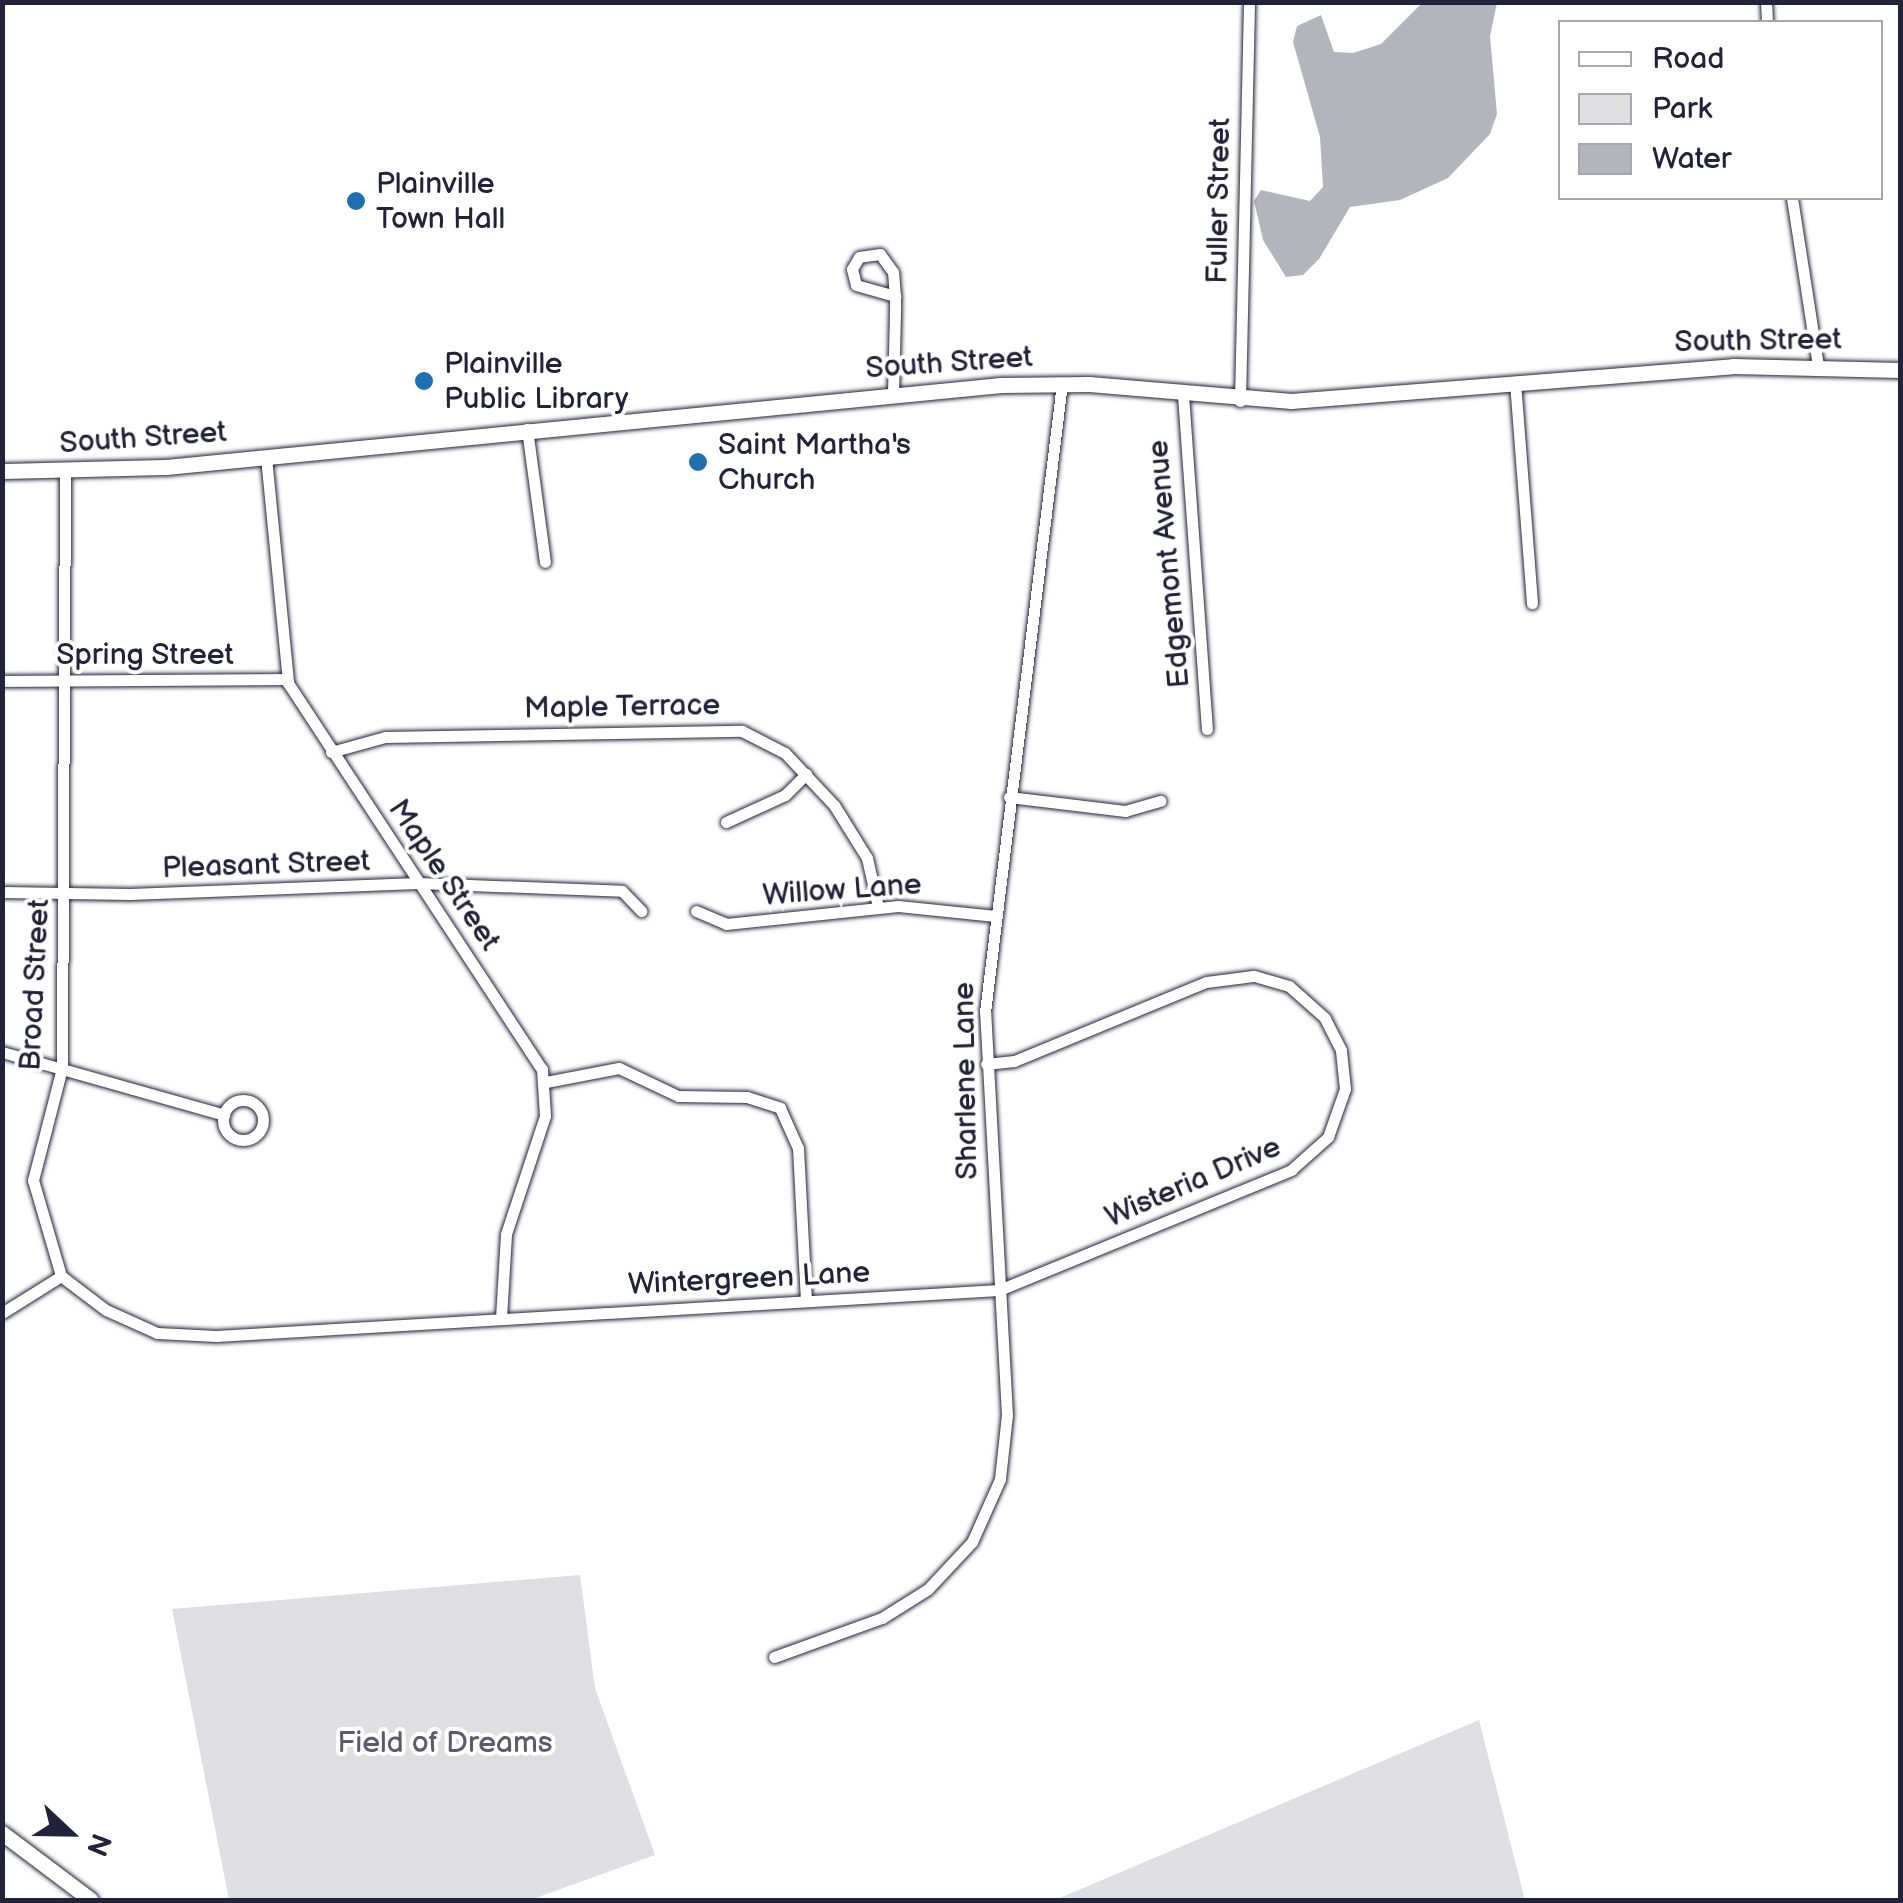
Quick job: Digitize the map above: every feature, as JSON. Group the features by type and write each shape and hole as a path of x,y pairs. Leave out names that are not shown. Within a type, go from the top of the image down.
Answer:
{"main road":[{"name":"South Street","path":"2,471 65,472 266,457 893,394 1062,383 1240,400 1818,366 1900,370"},
{"path":"2,1834 91,1900"}],"street":[{"name":"Fuller Street","path":"1240,400 1250,2"},
{"path":"1792,200 1818,366"},
{"path":"893,394 895,296 890,264 880,254 860,257 854,282 866,292 895,296"},
{"path":"1515,382 1532,603"},
{"name":"Sharlene Lane","path":"774,1657 906,1605 950,1568 981,1526 1006,1449 986,1064 995,916 1008,797 1062,383"},
{"name":"Edgemont Avenue","path":"1183,395 1207,730"},
{"path":"528,428 545,562"},
{"name":"Maple Street","path":"266,457 287,679 530,1047 546,1082"},
{"name":"Broad Street","path":"60,1276 32,1180 62,1068 65,472"},
{"name":"Spring Street","path":"2,680 287,679"},
{"name":"Maple Terrace","path":"332,752 385,737 719,729 765,740 806,774 862,847 878,907"},
{"path":"726,822 785,795 806,774"},
{"path":"1008,797 1125,811 1161,801"},
{"name":"Pleasant Street","path":"2,892 418,882 622,892 641,911"},
{"name":"Willow Lane","path":"696,911 726,924 878,907 995,916"},
{"name":"Wisteria Drive","path":"986,1064 1014,1061 1206,982 1253,976 1289,986 1317,1008 1337,1038 1346,1076 1334,1126 1302,1164 999,1290"},
{"path":"2,1052 224,1114"},
{"path":"2,1312 60,1276 106,1310 156,1334 502,1318 506,1234 542,1129 546,1082 619,1068 678,1096 758,1099 780,1108 798,1148 806,1301"},
{"name":"Wintergreen Lane","path":"502,1318 999,1290"}],"green space":[{"name":"Field of Dreams","path":"580,1575 595,1688 655,1855 530,1900 229,1900 172,1609"},
{"path":"1479,1720 1525,1900 1055,1900"}],"water":[{"path":"1422,3 1497,3 1490,36 1497,114 1490,134 1448,178 1400,200 1350,207 1319,259 1303,275 1286,277 1263,240 1254,201 1261,190 1310,201 1323,187 1320,137 1293,42 1297,26 1321,15 1334,52 1353,53 1381,44"}],"place":[{"name":"Plainville Town Hall","path":"356,201"},
{"name":"Plainville Public Library","path":"424,381"},
{"name":"Saint Martha's Church","path":"698,462"}]}
